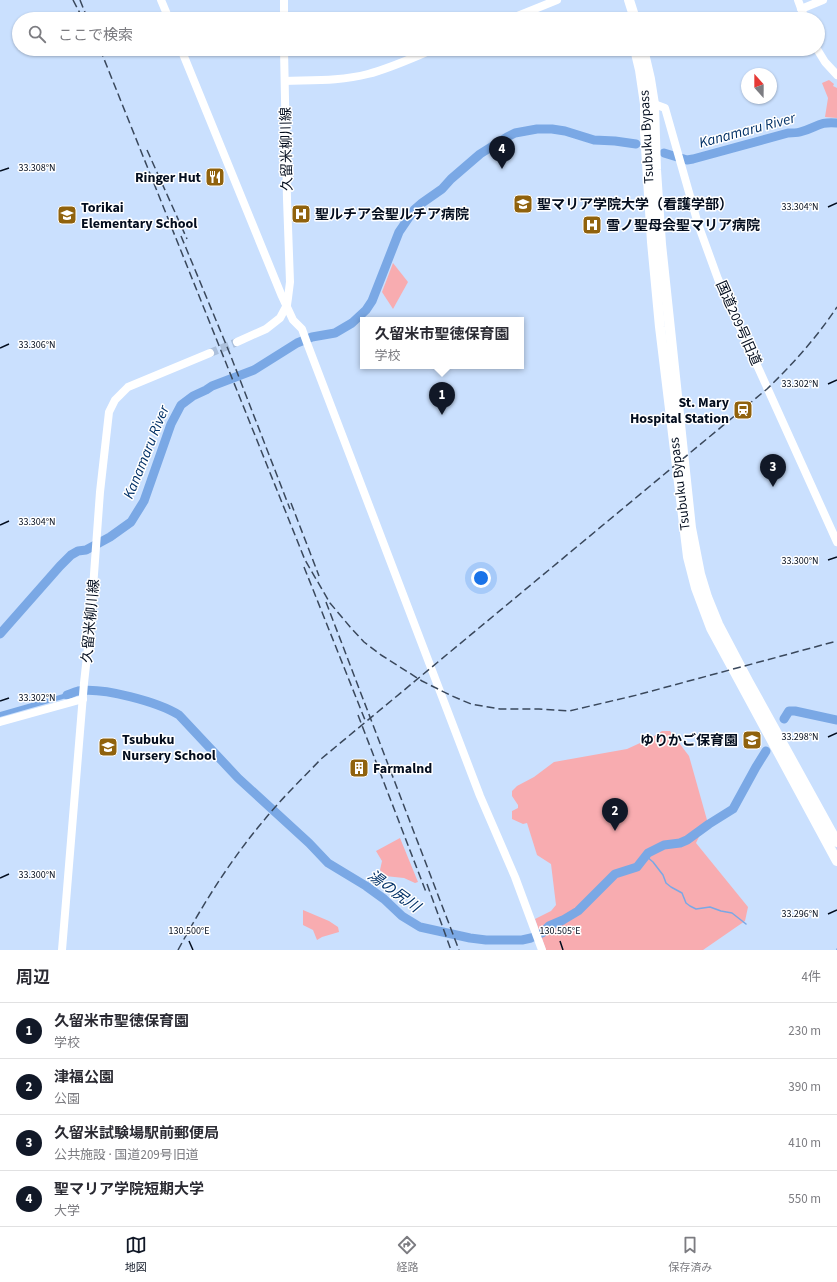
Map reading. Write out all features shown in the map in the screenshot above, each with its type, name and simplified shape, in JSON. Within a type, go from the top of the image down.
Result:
[{"type":"highway","points":[[623,0],[626,12]]},
{"type":"highway","points":[[629,0],[632,12]]},
{"type":"highway","name":"Tsubuku Bypass","points":[[637,56],[646,104],[645,139],[652,242],[660,327],[688,557],[704,598],[748,681],[837,861]]},
{"type":"highway","name":"Tsubuku Bypass","points":[[645,56],[654,104],[656,170],[661,244],[691,528],[704,598]]},
{"type":"highway","name":"Tsubuku Bypass","points":[[778,743],[837,842]]},
{"type":"street","points":[[161,0],[166,12]]},
{"type":"street","points":[[284,0],[284,12]]},
{"type":"street","points":[[527,12],[557,0]]},
{"type":"street","points":[[798,0],[802,12]]},
{"type":"street","points":[[801,9],[823,0]]},
{"type":"street","points":[[184,56],[277,284],[293,320],[302,329],[480,796],[515,878],[542,950]]},
{"type":"street","name":"久留米柳川線","points":[[237,342],[266,329],[280,318],[287,305],[290,282],[284,56]]},
{"type":"street","points":[[285,81],[340,79],[368,74],[394,66],[418,56]]},
{"type":"street","points":[[821,56],[837,75]]},
{"type":"street","name":"国道209号旧道","points":[[654,104],[665,108],[698,224],[718,279],[837,542]]},
{"type":"street","points":[[277,284],[290,282]]},
{"type":"street","name":"久留米柳川線","points":[[62,950],[90,629],[99,504],[109,412],[115,400],[128,387],[210,353]]},
{"type":"street","points":[[0,722],[83,696]]},
{"type":"shaded area","points":[[829,80],[834,84],[833,86],[837,88],[837,118],[825,117],[828,98],[822,83]]},
{"type":"shaded area","points":[[393,263],[408,282],[393,309],[382,292]]},
{"type":"shaded area","points":[[662,731],[670,731],[689,756],[707,820],[696,843],[748,907],[745,921],[703,950],[546,950],[535,919],[551,911],[556,905],[551,864],[537,855],[527,823],[523,824],[512,819],[512,811],[518,808],[518,805],[512,796],[512,791],[517,786],[534,777],[554,762],[627,749]]},
{"type":"shaded area","points":[[400,838],[418,882],[415,883],[404,878],[385,876],[380,870],[382,861],[376,851]]},
{"type":"shaded area","points":[[303,910],[329,921],[338,927],[339,932],[317,940],[313,930],[303,925]]},
{"type":"water","points":[[77,690],[77,695],[0,717],[0,712]]},
{"type":"waterway","name":"Kanamaru River","points":[[664,153],[687,160],[693,159],[788,133],[800,132],[822,124],[837,123]]},
{"type":"waterway","name":"Kanamaru River","points":[[0,634],[71,555],[78,551],[86,550],[110,537],[131,522],[144,501],[171,424],[181,405],[193,396],[212,386],[254,370],[297,343],[312,337],[335,333],[352,323],[366,310],[372,301],[399,232],[414,210],[442,189],[451,179],[480,154],[515,133],[537,129],[565,131],[594,140],[636,144]]},
{"type":"waterway","name":"湯の尻川","points":[[67,695],[78,691],[89,690],[115,693],[158,705],[179,715],[238,778],[309,843],[328,863],[366,886],[384,899],[402,916],[420,927],[486,940],[522,940],[542,933],[549,926],[578,911],[615,874],[637,867],[648,853],[664,845],[680,843],[687,840],[733,809],[766,751]]},
{"type":"waterway","name":"湯の尻川","points":[[784,719],[789,711],[795,711],[837,720]]},
{"type":"waterway","points":[[646,856],[653,862],[663,875],[666,883],[682,893],[686,903],[690,906],[696,909],[710,907],[732,913],[746,924]]},
{"type":"tunnel","points":[[210,353],[237,342]]},
{"type":"railway","points":[[73,0],[79,12]]},
{"type":"railway","points":[[80,0],[85,12]]},
{"type":"railway","points":[[103,56],[305,560],[330,603],[364,642],[381,655],[422,681],[471,704],[500,709],[569,711],[637,695],[837,641]]},
{"type":"railway","points":[[147,150],[187,239]]},
{"type":"railway","points":[[181,236],[230,354],[290,509]]},
{"type":"railway","points":[[178,950],[197,916],[229,866],[278,804],[321,759],[767,389],[804,350],[837,307]]},
{"type":"railway","points":[[291,503],[319,576]]},
{"type":"railway","points":[[304,567],[365,720]]},
{"type":"railway","points":[[326,602],[459,950]]},
{"type":"railway","points":[[358,715],[426,892]]},
{"type":"railway","points":[[427,884],[451,950]]},
{"type":"place","name":"聖マリア学院短期大学","points":[[502,169]]},
{"type":"place","name":"Ringer Hut","points":[[215,177]]},
{"type":"place","name":"聖マリア学院大学（看護学部）","points":[[523,204]]},
{"type":"place","name":"聖ルチア会聖ルチア病院","points":[[301,214]]},
{"type":"place","name":"Torikai Elementary School","points":[[67,215]]},
{"type":"place","name":"雪ノ聖母会聖マリア病院","points":[[592,225]]},
{"type":"place","name":"St. Mary Hospital Station","points":[[743,410]]},
{"type":"place","name":"久留米市聖徳保育園","points":[[442,415]]},
{"type":"place","name":"久留米試験場駅前郵便局","points":[[773,487]]},
{"type":"place","name":"ゆりかご保育園","points":[[752,740]]},
{"type":"place","name":"Tsubuku Nursery School","points":[[108,747]]},
{"type":"place","name":"Farmalnd","points":[[359,768]]},
{"type":"place","name":"津福公園","points":[[615,831]]}]
